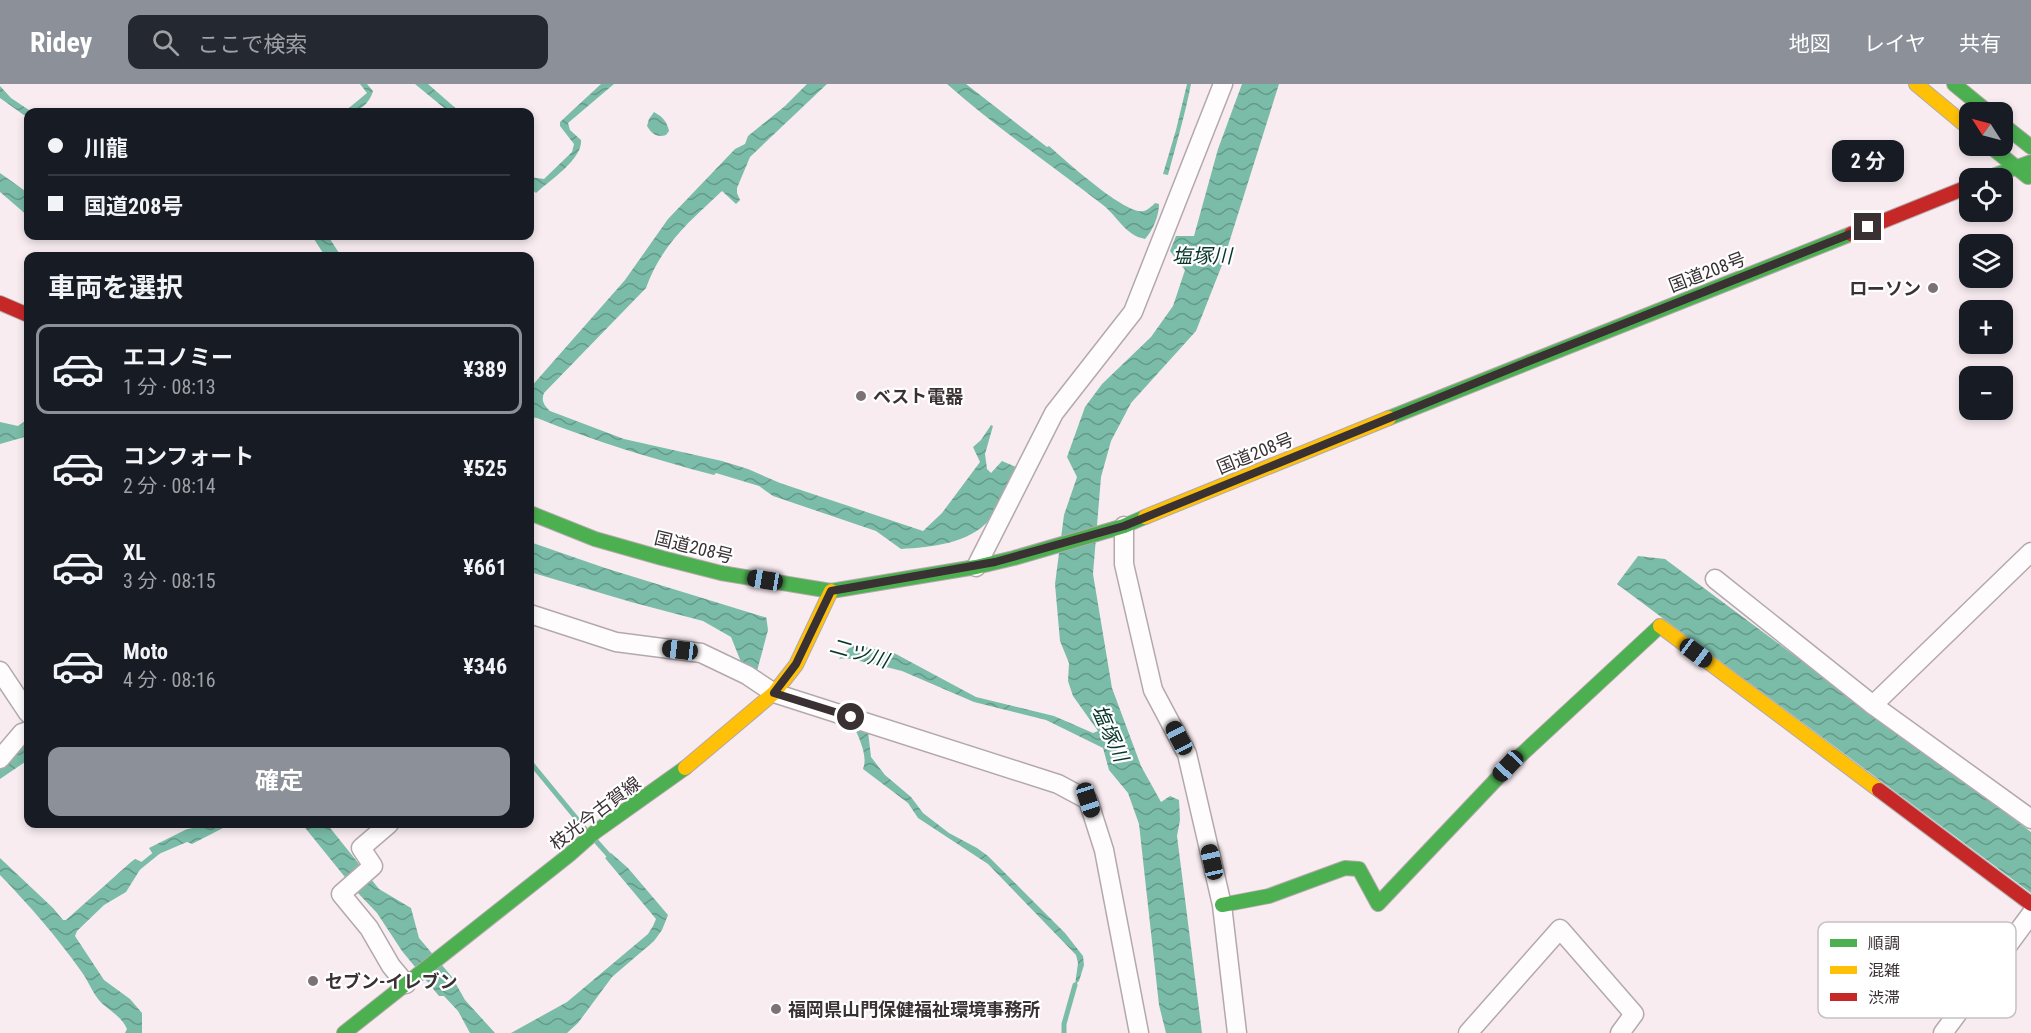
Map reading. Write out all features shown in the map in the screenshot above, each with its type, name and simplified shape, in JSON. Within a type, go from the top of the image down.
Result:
[{"type":"main road","points":[[1916,84],[1959,120]]},
{"type":"main road","points":[[1954,84],[1976,102]]},
{"type":"main road","points":[[2013,133],[2031,147]]},
{"type":"main road","points":[[2002,156],[2031,179]]},
{"type":"main road","points":[[2013,168],[2031,162]]},
{"type":"main road","name":"国道208号","points":[[534,515],[595,539],[681,563],[721,573],[831,591],[976,567],[1124,526],[1527,362],[1959,190]]},
{"type":"main road","points":[[0,303],[24,313]]},
{"type":"main road","name":"枝光今古賀線","points":[[344,1033],[569,855],[582,842],[686,768],[780,686],[796,664],[831,591]]},
{"type":"main road","points":[[1222,905],[1269,896],[1346,868],[1359,869],[1378,904],[1508,766],[1659,626],[2031,904]]},
{"type":"street","points":[[976,567],[1054,413],[1133,312],[1223,84]]},
{"type":"street","points":[[1124,526],[1124,564],[1153,690],[1187,754],[1222,905],[1237,1033]]},
{"type":"street","points":[[1873,705],[2031,552]]},
{"type":"street","points":[[1715,579],[1873,705],[2031,819]]},
{"type":"street","points":[[534,615],[616,642],[701,653],[747,675],[1058,784],[1088,800],[1104,850],[1139,1033]]},
{"type":"street","points":[[0,671],[24,707]]},
{"type":"street","points":[[0,759],[24,733]]},
{"type":"street","points":[[384,828],[361,848],[373,866],[341,894],[369,928],[391,966],[412,979]]},
{"type":"street","points":[[2016,934],[2031,914]]},
{"type":"street","points":[[1468,1033],[1560,929],[1634,1014],[1620,1033]]},
{"type":"street","points":[[1943,1033],[1954,1018]]},
{"type":"water","points":[[360,84],[367,84],[373,91],[369,100],[360,108],[349,108],[367,93]]},
{"type":"water","points":[[415,84],[428,84],[455,108],[444,108]]},
{"type":"water","points":[[601,84],[614,84],[568,123],[570,130],[581,140],[577,155],[536,193],[534,178],[544,179],[572,152],[574,144],[560,126],[560,122]]},
{"type":"water","points":[[807,84],[827,84],[750,157],[737,188],[740,200],[736,204],[722,191],[688,224],[668,246],[646,288],[544,393],[544,403],[550,411],[624,439],[748,469],[780,483],[923,531],[942,513],[980,462],[973,447],[991,425],[993,426],[985,454],[987,469],[991,473],[1002,461],[1016,467],[990,519],[961,539],[925,547],[901,549],[876,531],[773,496],[759,486],[646,456],[534,418],[534,383],[625,280],[668,219],[735,149],[745,144],[748,136],[785,106]]},
{"type":"water","points":[[947,84],[966,84],[1124,205],[1144,211],[1155,203],[1159,204],[1157,218],[1145,239],[1132,234],[1103,205]]},
{"type":"water","points":[[1187,84],[1191,84],[1168,175],[1163,174],[1176,130]]},
{"type":"water","name":"塩塚川","points":[[1242,84],[1279,84],[1222,265],[1196,331],[1131,403],[1111,441],[1101,477],[1093,574],[1112,688],[1141,766],[1161,802],[1170,796],[1179,800],[1180,820],[1177,836],[1202,1033],[1166,1033],[1159,1005],[1139,824],[1128,793],[1109,770],[1103,748],[1046,720],[974,702],[902,671],[878,665],[846,658],[751,670],[741,662],[731,637],[703,621],[534,573],[534,543],[605,568],[855,645],[894,653],[976,697],[1054,716],[1093,733],[1098,731],[1073,696],[1068,681],[1069,663],[1060,641],[1055,584],[1064,515],[1077,477],[1067,457],[1085,407],[1102,384],[1151,337],[1173,306],[1185,270],[1170,251],[1176,236],[1194,236],[1218,149]]},
{"type":"water","points":[[0,86],[11,98],[26,108],[24,108],[24,115],[0,98]]},
{"type":"water","points":[[654,112],[666,122],[669,131],[666,135],[655,135],[647,126]]},
{"type":"water","points":[[0,173],[24,190],[24,213],[0,192]]},
{"type":"water","points":[[315,240],[331,240],[338,252],[322,252]]},
{"type":"water","points":[[0,422],[18,426],[24,422],[24,437],[0,444]]},
{"type":"water","points":[[1638,556],[1665,559],[2031,832],[2031,893],[1617,584]]},
{"type":"water","points":[[797,705],[868,731],[871,757],[885,775],[911,797],[923,813],[949,833],[988,856],[1065,933],[1083,956],[1084,965],[1079,981],[1075,985],[1078,963],[1076,955],[988,864],[918,818],[908,803],[863,769],[864,754],[855,729]]},
{"type":"water","points":[[24,744],[24,763],[0,779],[0,768]]},
{"type":"water","points":[[223,828],[192,844],[187,842],[154,856],[149,848],[185,830]]},
{"type":"water","points":[[305,828],[330,828],[379,889],[411,908],[419,938],[452,977],[465,1000],[495,1033],[470,1033],[458,1011],[444,996],[439,996],[402,951],[377,913]]},
{"type":"water","points":[[611,853],[628,868],[668,915],[662,930],[654,941],[612,977],[578,1023],[567,1033],[511,1033],[567,1002],[648,934],[653,926],[656,919],[605,858]]},
{"type":"water","points":[[0,858],[63,920],[66,920],[135,859],[142,862],[141,868],[126,892],[104,905],[77,931],[75,936],[104,980],[130,999],[142,1013],[142,1033],[125,1033],[127,1029],[121,1020],[98,999],[62,946],[0,875]]},
{"type":"pier","points":[[766,615],[854,643],[836,662],[764,673],[757,671],[768,630]]},
{"type":"waterway","points":[[534,767],[586,830]]},
{"type":"waterway","points":[[596,841],[612,859]]},
{"type":"waterway","points":[[138,868],[159,851]]},
{"type":"waterway","points":[[1064,1033],[1064,1024],[1075,985]]},
{"type":"traffic: fast","points":[[1954,84],[1976,102]]},
{"type":"traffic: fast","points":[[2013,133],[2031,147]]},
{"type":"traffic: fast","points":[[2002,156],[2028,177]]},
{"type":"traffic: fast","points":[[2013,169],[2031,162]]},
{"type":"traffic: fast","points":[[1389,418],[1851,234]]},
{"type":"traffic: fast","points":[[534,515],[595,539],[662,558],[721,573],[831,591],[976,567],[1124,526],[1145,517]]},
{"type":"traffic: fast","points":[[1222,905],[1269,896],[1345,868],[1359,869],[1378,904],[1508,767],[1660,626]]},
{"type":"traffic: fast","points":[[344,1033],[595,832],[685,768]]},
{"type":"traffic: slow","points":[[1916,84],[1959,120]]},
{"type":"traffic: slow","points":[[1145,517],[1389,418]]},
{"type":"traffic: slow","points":[[685,768],[774,693],[796,665],[831,591]]},
{"type":"traffic: slow","points":[[1660,626],[1879,790]]},
{"type":"traffic: jam","points":[[1851,234],[1959,190]]},
{"type":"traffic: jam","points":[[0,303],[24,313]]},
{"type":"traffic: jam","points":[[1879,790],[2031,904]]},
{"type":"place","name":"ローソン","points":[[1933,288]]},
{"type":"place","name":"ベスト電器","points":[[861,396]]},
{"type":"place","name":"セブン-イレブン","points":[[313,981]]},
{"type":"place","name":"福岡県山門保健福祉環境事務所","points":[[776,1009]]},
{"type":"route","points":[[851,717],[774,693],[796,664],[831,591],[976,567],[1124,526],[1527,362],[1868,227]]},
{"type":"water label","name":"二ツ川","points":[[859,653]]}]
